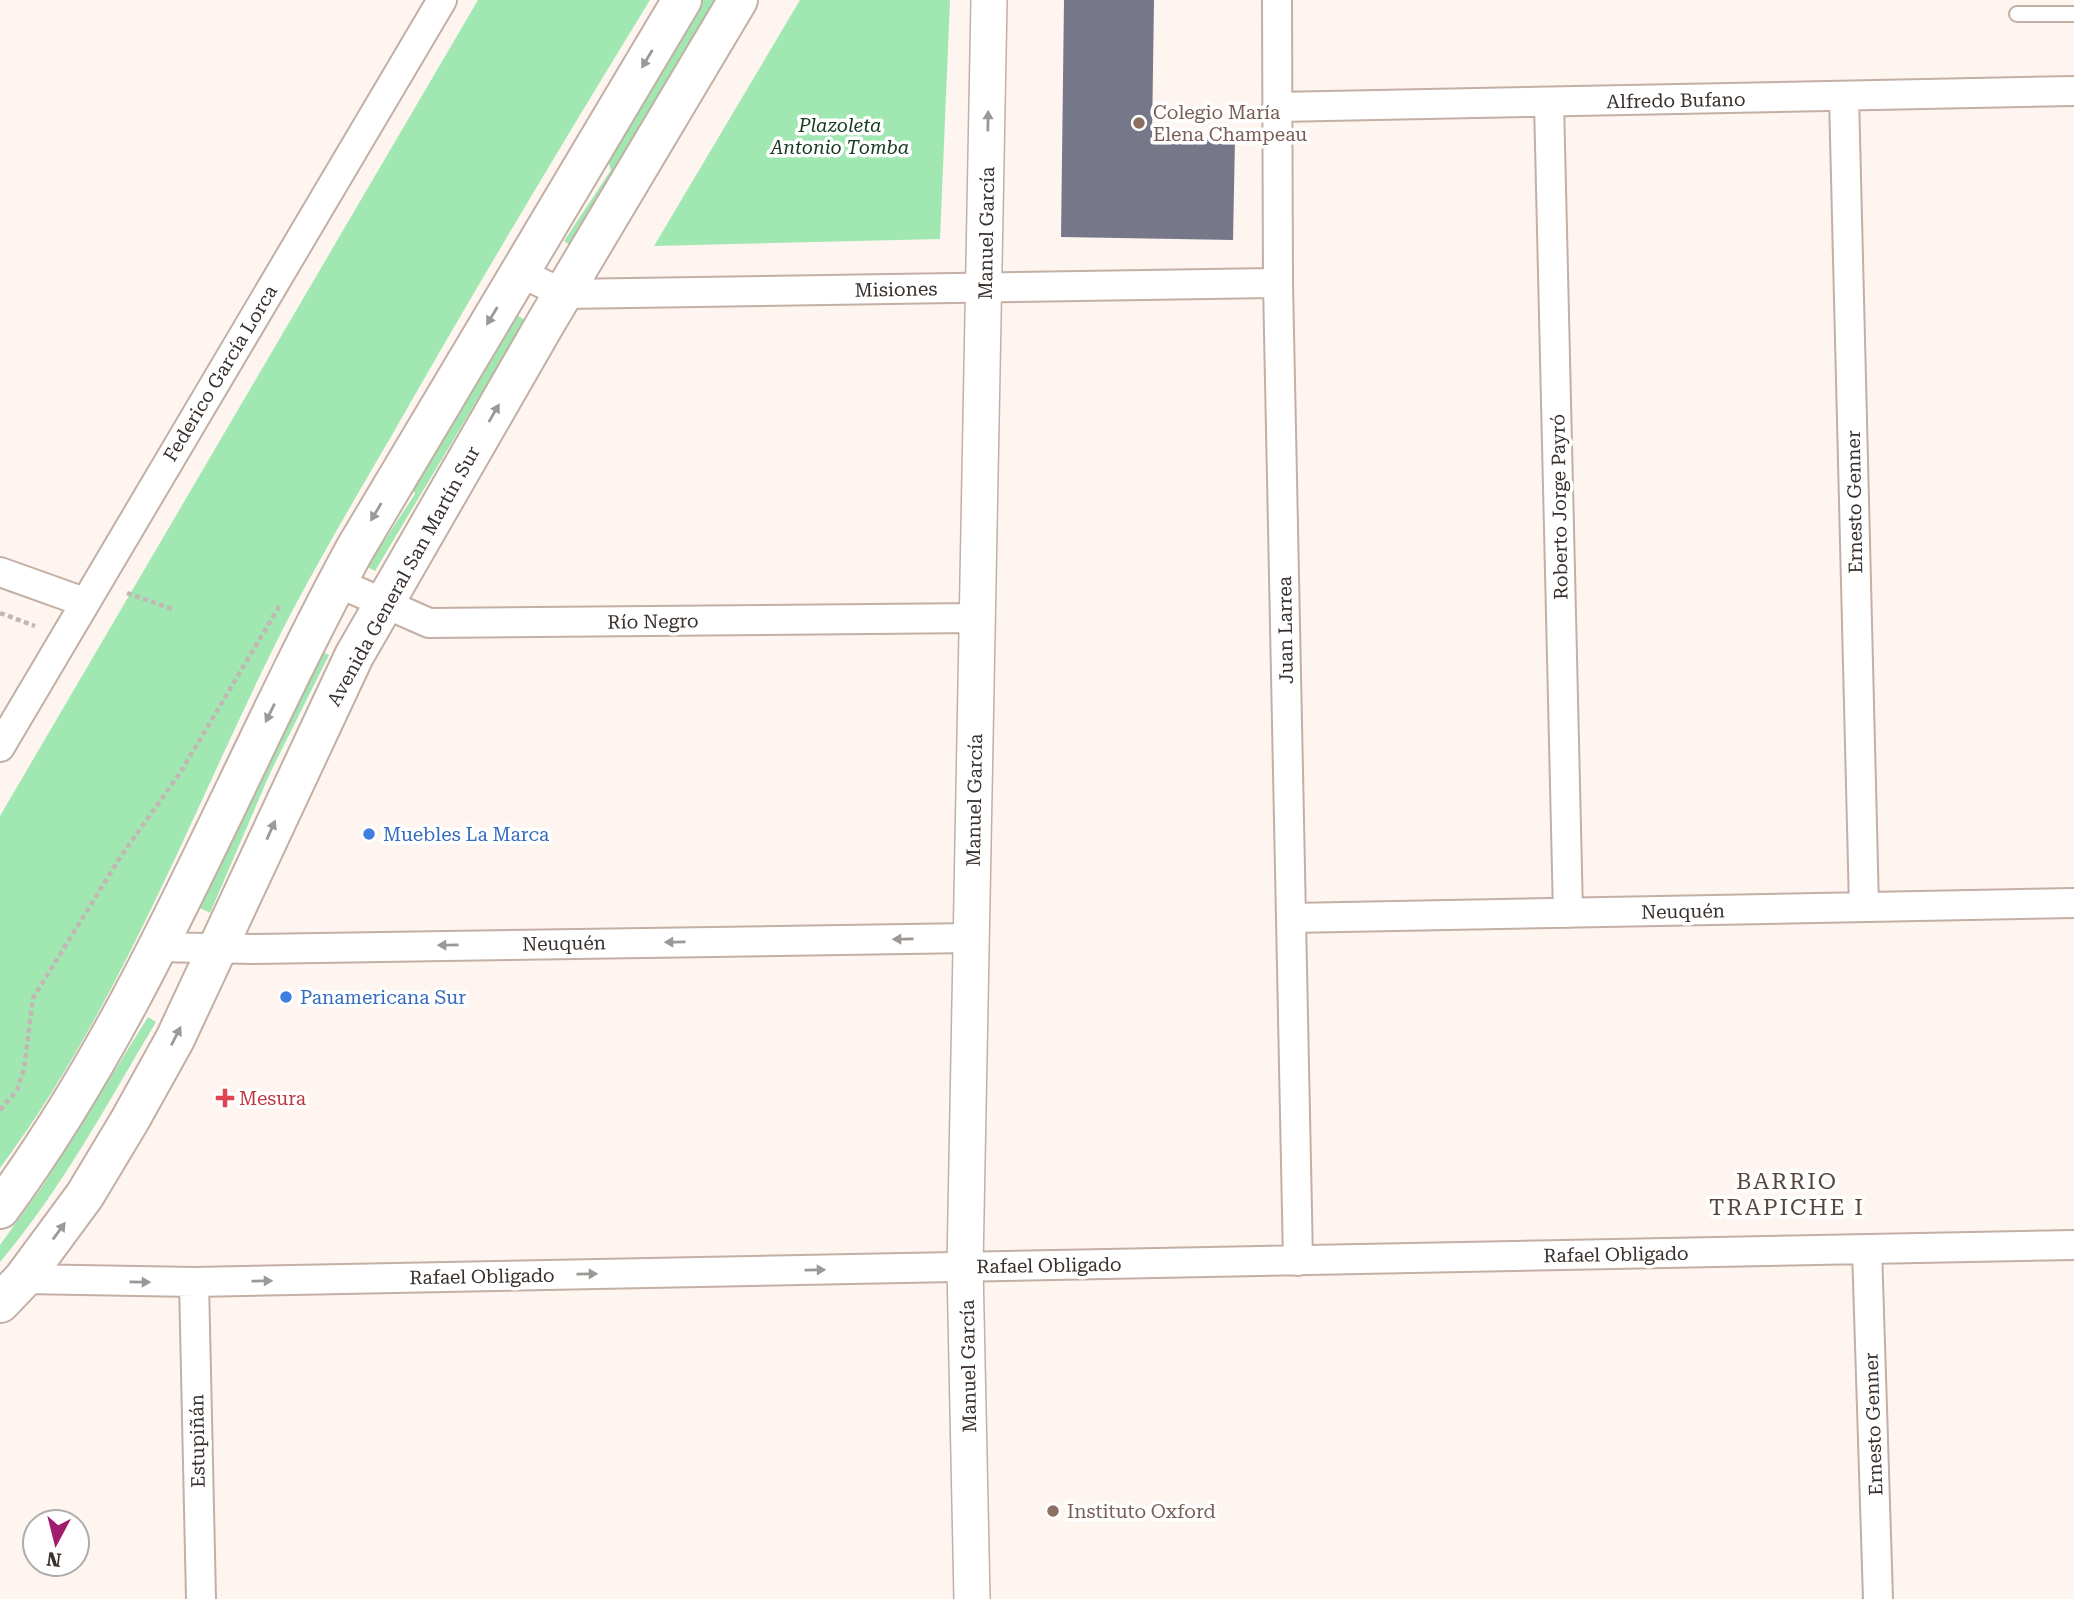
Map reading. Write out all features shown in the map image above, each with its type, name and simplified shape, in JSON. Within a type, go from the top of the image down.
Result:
[{"type":"main road","points":[[0,1209],[54,1132],[115,1028],[336,582],[682,0]]},
{"type":"main road","name":"Avenida General San Martín Sur","points":[[12,1291],[85,1195],[130,1120],[175,1039],[354,656],[738,0]]},
{"type":"street","name":"Federico García Lorca","points":[[0,747],[442,0]]},
{"type":"street","name":"Manuel García","points":[[972,1599],[965,1267],[989,0]]},
{"type":"street","name":"Juan Larrea","points":[[1276,0],[1278,283],[1298,1261]]},
{"type":"street","name":"Alfredo Bufano","points":[[1277,107],[2074,91]]},
{"type":"street","name":"Ernesto Genner","points":[[1844,96],[1864,907]]},
{"type":"street","name":"Roberto Jorge Payró","points":[[1549,102],[1568,913]]},
{"type":"street","name":"Misiones","points":[[519,272],[564,294],[1278,283]]},
{"type":"street","points":[[0,572],[84,602]]},
{"type":"street","name":"Río Negro","points":[[336,582],[429,623],[978,618]]},
{"type":"street","name":"Neuquén","points":[[1291,918],[2074,903]]},
{"type":"street","name":"Neuquén","points":[[156,947],[971,938]]},
{"type":"street","name":"Rafael Obligado","points":[[12,1291],[194,1282],[2074,1245]]},
{"type":"street","name":"Ernesto Genner","points":[[1867,1249],[1878,1599]]},
{"type":"street","name":"Estupiñán","points":[[194,1282],[201,1599]]},
{"type":"lane","points":[[2017,14],[2074,14]]},
{"type":"path","points":[[117,603],[127,593],[172,610]]},
{"type":"green space","points":[[478,0],[650,0],[489,267],[314,570],[269,657],[114,984],[79,1047],[0,1168],[0,816]]},
{"type":"green space","points":[[703,0],[718,0],[571,246],[564,241],[611,170],[608,160]]},
{"type":"green space","name":"Plazoleta Antonio Tomba","points":[[800,0],[950,0],[940,239],[654,246]]},
{"type":"green space","points":[[513,313],[525,320],[375,571],[367,567],[415,494],[411,484]]},
{"type":"green space","points":[[320,650],[329,655],[271,771],[210,913],[198,907]]},
{"type":"green space","points":[[148,1017],[156,1022],[101,1115],[64,1176],[0,1262],[0,1245],[44,1184]]},
{"type":"building","points":[[1064,0],[1154,0],[1152,137],[1235,138],[1233,240],[1061,237]]},
{"type":"place","name":"Colegio María Elena Champeau","points":[[1139,123]]},
{"type":"place","name":"Muebles La Marca","points":[[369,834]]},
{"type":"place","name":"Panamericana Sur","points":[[286,997]]},
{"type":"place","name":"Mesura","points":[[225,1098]]},
{"type":"place","name":"Instituto Oxford","points":[[1053,1511]]},
{"type":"district","name":"BARRIO TRAPICHE I","points":[[1787,1194]]}]
